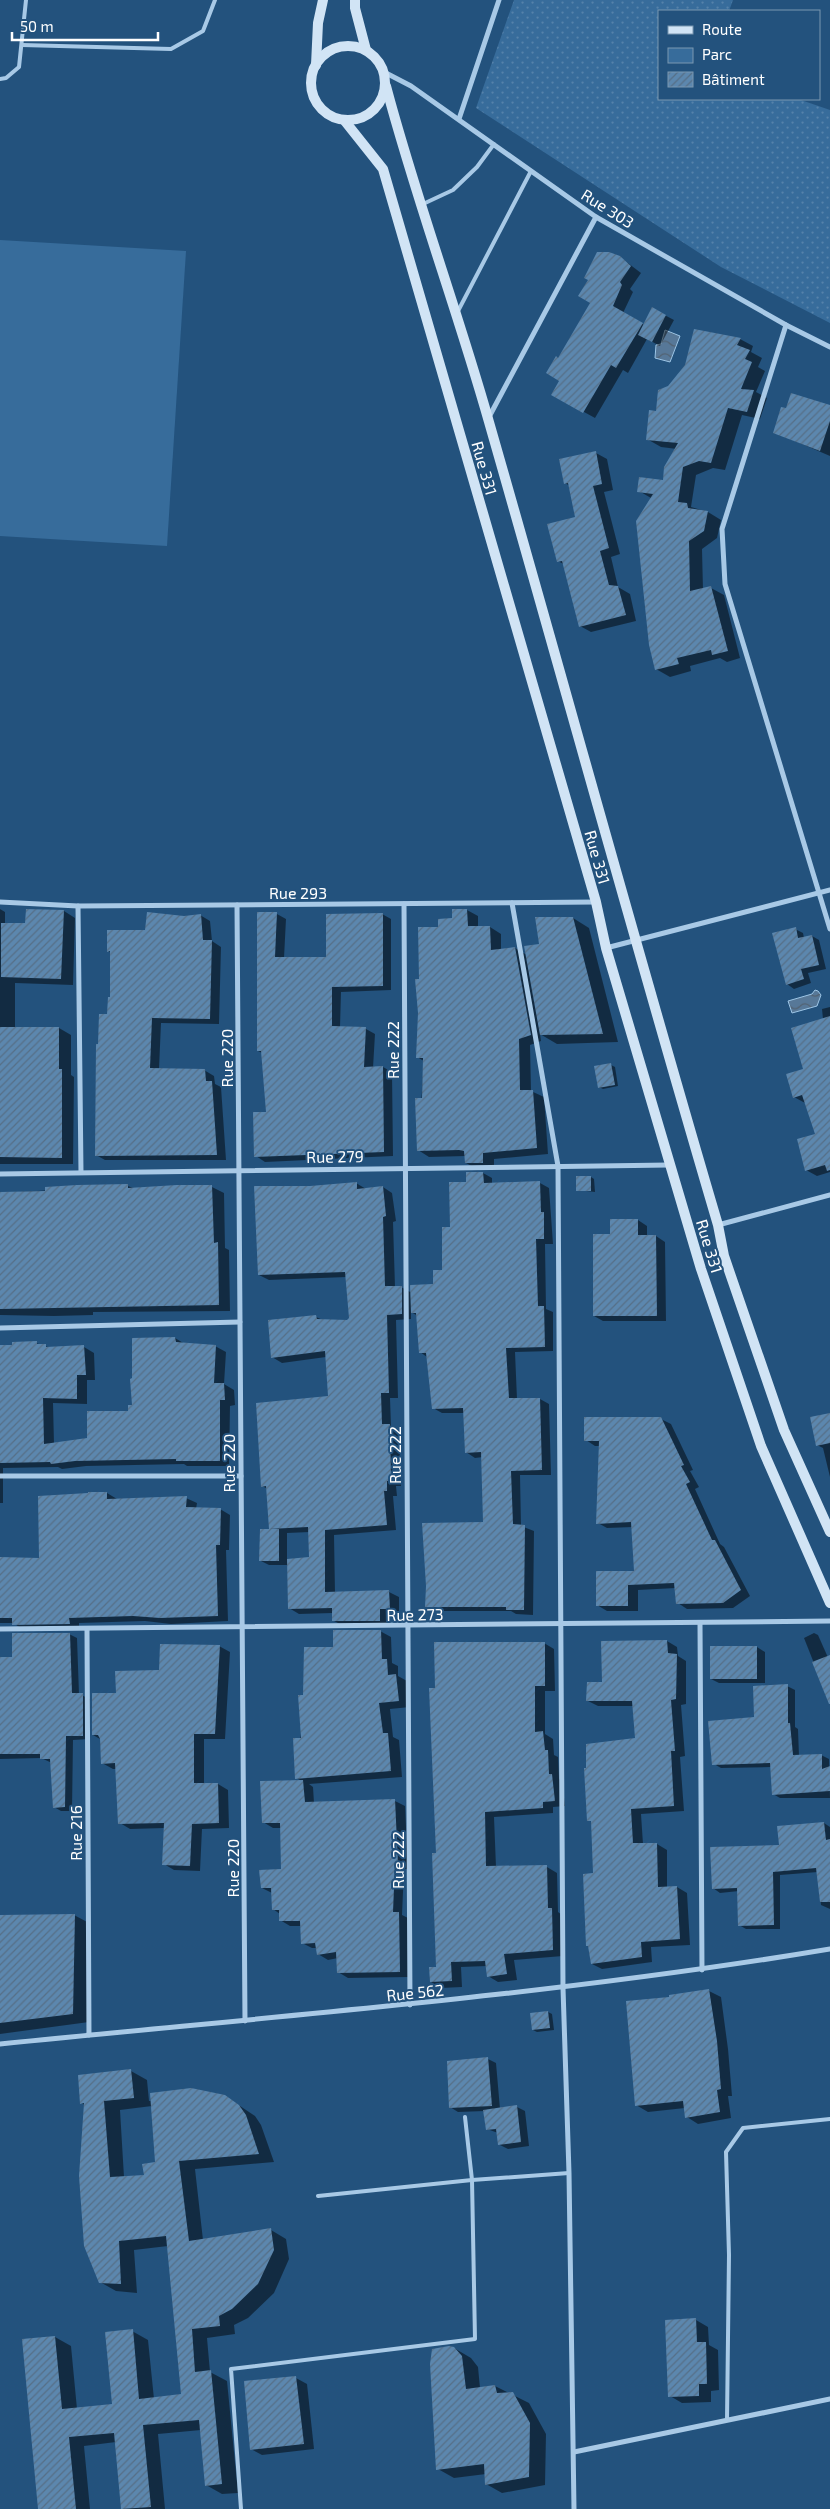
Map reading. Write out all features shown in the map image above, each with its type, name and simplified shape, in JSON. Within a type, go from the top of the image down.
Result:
[{"type":"street","points":[[316,65],[325,54],[338,47],[353,46],[366,50],[377,59],[384,72],[386,86],[381,101],[372,112],[359,118],[344,120],[319,106],[313,93],[311,79],[316,65],[318,22],[323,0]]},
{"type":"street","points":[[355,0],[355,8],[366,50]]},
{"type":"street","points":[[459,119],[499,0]]},
{"type":"street","name":"Rue 303","points":[[384,72],[412,86],[596,217],[786,325],[830,347]]},
{"type":"street","name":"Rue 331","points":[[386,86],[421,206],[488,418],[634,942],[718,1225],[724,1256],[784,1430],[830,1532]]},
{"type":"street","name":"Rue 331","points":[[344,120],[383,169],[596,902],[606,948],[701,1269],[761,1446],[830,1603]]},
{"type":"street","points":[[488,418],[596,217]]},
{"type":"street","points":[[786,325],[722,529],[725,584],[830,930]]},
{"type":"street","points":[[606,948],[830,890]]},
{"type":"street","name":"Rue 293","points":[[0,902],[78,906],[596,902]]},
{"type":"street","points":[[512,902],[558,1166],[563,1988],[569,2173],[574,2509]]},
{"type":"street","name":"Rue 222","points":[[404,904],[410,2005]]},
{"type":"street","name":"Rue 220","points":[[237,905],[245,2021]]},
{"type":"street","points":[[78,906],[81,1172]]},
{"type":"street","name":"Rue 279","points":[[0,1174],[670,1164]]},
{"type":"street","points":[[718,1225],[830,1195]]},
{"type":"street","points":[[0,1328],[240,1322]]},
{"type":"street","points":[[0,1476],[241,1476]]},
{"type":"street","name":"Rue 273","points":[[0,1630],[830,1621]]},
{"type":"street","points":[[700,1623],[702,1970]]},
{"type":"street","name":"Rue 216","points":[[87,1630],[89,2035]]},
{"type":"street","name":"Rue 562","points":[[0,2044],[410,2005],[563,1988],[702,1970],[830,1949]]},
{"type":"street","points":[[574,2452],[830,2399]]},
{"type":"lane","points":[[0,79],[6,78],[19,68],[26,0]]},
{"type":"lane","points":[[22,45],[171,48],[203,31],[215,0]]},
{"type":"lane","points":[[421,206],[453,190],[477,167],[494,144]]},
{"type":"lane","points":[[456,316],[532,171]]},
{"type":"lane","points":[[241,2509],[231,2369],[475,2339],[472,2180],[465,2117]]},
{"type":"lane","points":[[727,2420],[729,2255],[726,2152],[744,2128],[830,2119]]},
{"type":"lane","points":[[318,2196],[472,2180],[569,2173]]},
{"type":"green space","points":[[514,0],[733,0],[729,10],[658,10],[658,100],[801,100],[830,110],[830,323],[721,267],[476,108]]},
{"type":"green space","points":[[0,240],[186,251],[167,546],[0,536]]},
{"type":"water","points":[[665,330],[680,336],[670,362],[655,358],[656,345],[661,344]]},
{"type":"water","points":[[815,990],[821,995],[817,1006],[792,1013],[788,1001],[812,994]]},
{"type":"building","points":[[597,252],[609,252],[620,256],[631,266],[620,282],[622,285],[613,306],[643,323],[616,368],[611,365],[583,413],[551,395],[559,381],[546,373],[556,356],[558,358],[590,303],[578,296],[588,280],[584,278]]},
{"type":"building","points":[[652,307],[666,315],[652,342],[638,335]]},
{"type":"building","points":[[694,329],[741,338],[737,345],[750,350],[745,359],[752,362],[741,389],[754,390],[747,412],[728,408],[711,463],[699,461],[683,467],[678,502],[687,503],[688,508],[708,511],[704,531],[689,541],[690,591],[711,586],[728,651],[712,655],[711,650],[677,658],[679,664],[655,670],[649,645],[636,521],[653,494],[637,492],[639,477],[663,480],[664,467],[678,443],[646,440],[649,410],[656,411],[658,390],[668,386],[685,365]]},
{"type":"building","points":[[791,393],[830,405],[830,421],[820,451],[773,433],[781,407],[786,408]]},
{"type":"building","points":[[596,451],[602,484],[593,486],[609,548],[600,551],[609,585],[618,586],[626,615],[579,627],[562,561],[557,562],[547,524],[575,517],[568,483],[564,484],[559,459]]},
{"type":"building","points":[[26,909],[64,910],[61,979],[1,977],[1,923],[25,923]]},
{"type":"building","points":[[452,909],[467,909],[468,926],[490,926],[491,950],[515,947],[531,1035],[519,1039],[520,1090],[533,1090],[537,1148],[483,1153],[483,1163],[465,1163],[464,1151],[459,1150],[417,1151],[415,1098],[422,1098],[423,1058],[416,1058],[418,1013],[415,979],[419,979],[418,927],[438,927],[438,919],[452,918]]},
{"type":"building","points":[[147,912],[184,916],[201,914],[203,940],[212,940],[210,1019],[152,1018],[150,1068],[205,1069],[206,1081],[212,1081],[217,1155],[95,1156],[96,1044],[98,1044],[99,1014],[107,1014],[108,997],[110,997],[110,951],[107,952],[107,930],[145,930]]},
{"type":"building","points":[[257,912],[277,912],[275,957],[326,957],[326,914],[383,913],[383,986],[332,987],[332,1026],[366,1027],[364,1067],[383,1066],[384,1152],[254,1157],[253,1112],[266,1112],[261,1051],[257,1051]]},
{"type":"building","points":[[535,917],[573,917],[603,1034],[540,1035],[524,946],[539,944]]},
{"type":"building","points":[[796,927],[798,938],[812,935],[819,965],[801,969],[804,979],[786,985],[772,933]]},
{"type":"building","points":[[830,1016],[830,1170],[827,1171],[825,1165],[805,1171],[797,1139],[815,1134],[802,1095],[793,1098],[786,1074],[803,1069],[791,1028]]},
{"type":"building","points":[[0,1027],[59,1027],[59,1069],[62,1069],[62,1158],[0,1157]]},
{"type":"building","points":[[611,1063],[615,1085],[598,1088],[594,1066]]},
{"type":"building","points":[[466,1172],[483,1172],[484,1183],[540,1181],[541,1212],[544,1212],[544,1239],[536,1239],[538,1306],[544,1306],[545,1347],[506,1348],[509,1398],[540,1398],[542,1470],[511,1471],[513,1524],[525,1525],[524,1610],[506,1610],[506,1607],[425,1607],[426,1586],[422,1523],[483,1522],[481,1452],[465,1453],[463,1408],[432,1409],[426,1353],[419,1353],[416,1313],[411,1313],[410,1285],[433,1284],[433,1270],[442,1270],[442,1227],[450,1227],[449,1182],[466,1182]]},
{"type":"building","points":[[576,1176],[591,1176],[591,1191],[576,1191]]},
{"type":"building","points":[[357,1182],[357,1189],[383,1186],[386,1216],[383,1217],[385,1286],[402,1286],[402,1314],[387,1315],[389,1393],[381,1393],[382,1424],[390,1424],[391,1481],[387,1481],[387,1491],[384,1491],[387,1525],[325,1530],[325,1592],[389,1590],[390,1609],[380,1609],[380,1621],[332,1621],[332,1608],[288,1609],[287,1559],[309,1557],[308,1527],[269,1529],[266,1486],[261,1487],[256,1403],[328,1396],[325,1351],[271,1358],[268,1320],[316,1315],[317,1319],[347,1320],[349,1318],[345,1272],[258,1275],[254,1186],[310,1186]]},
{"type":"building","points":[[128,1184],[128,1188],[212,1185],[214,1243],[218,1242],[219,1305],[0,1309],[0,1192],[45,1191],[45,1187],[77,1185]]},
{"type":"building","points":[[610,1219],[638,1219],[638,1235],[656,1235],[657,1316],[593,1316],[593,1234],[610,1234]]},
{"type":"building","points":[[175,1337],[176,1342],[216,1345],[214,1383],[224,1383],[225,1400],[220,1400],[220,1461],[176,1461],[176,1459],[75,1461],[51,1464],[50,1462],[0,1463],[0,1345],[12,1345],[12,1342],[37,1341],[37,1344],[46,1344],[46,1347],[84,1345],[86,1375],[77,1375],[77,1399],[43,1398],[44,1444],[87,1438],[87,1411],[128,1411],[128,1405],[132,1405],[130,1379],[132,1378],[132,1338]]},
{"type":"building","points":[[830,1413],[830,1443],[816,1446],[810,1417]]},
{"type":"building","points":[[584,1417],[661,1417],[684,1465],[681,1466],[690,1482],[686,1484],[712,1540],[715,1540],[741,1590],[723,1603],[676,1604],[674,1583],[628,1585],[628,1606],[596,1606],[596,1571],[634,1571],[631,1522],[596,1524],[599,1441],[584,1441]]},
{"type":"building","points":[[107,1492],[107,1499],[187,1496],[186,1507],[221,1508],[220,1545],[216,1545],[218,1616],[69,1618],[70,1624],[12,1625],[12,1618],[0,1618],[0,1557],[39,1558],[38,1496]]},
{"type":"building","points":[[260,1529],[279,1529],[279,1561],[259,1561]]},
{"type":"building","points":[[333,1630],[381,1630],[382,1659],[387,1659],[388,1675],[396,1674],[399,1701],[379,1703],[383,1733],[388,1733],[391,1771],[295,1779],[293,1738],[301,1738],[298,1695],[303,1695],[304,1647],[333,1647]]},
{"type":"building","points":[[12,1633],[70,1633],[72,1693],[83,1693],[83,1736],[66,1736],[65,1807],[53,1808],[50,1759],[40,1759],[40,1754],[0,1754],[0,1657],[12,1657]]},
{"type":"building","points":[[667,1640],[668,1653],[677,1654],[676,1699],[671,1700],[675,1751],[671,1751],[674,1806],[631,1809],[633,1843],[657,1843],[658,1887],[677,1886],[680,1939],[641,1942],[642,1957],[591,1964],[588,1946],[586,1946],[583,1874],[593,1873],[591,1821],[587,1821],[584,1768],[586,1768],[586,1744],[635,1738],[632,1701],[586,1701],[587,1682],[602,1682],[601,1641]]},
{"type":"building","points":[[434,1642],[545,1642],[545,1686],[535,1686],[535,1732],[543,1731],[545,1750],[548,1750],[549,1774],[552,1774],[555,1801],[543,1802],[543,1808],[485,1812],[486,1866],[547,1865],[548,1908],[552,1908],[553,1950],[504,1954],[507,1974],[487,1977],[485,1961],[451,1962],[452,1981],[430,1982],[429,1967],[436,1967],[432,1853],[436,1853],[429,1688],[435,1688]]},
{"type":"building","points":[[160,1644],[220,1645],[215,1734],[194,1734],[194,1783],[218,1783],[219,1823],[192,1824],[190,1866],[162,1865],[164,1823],[118,1824],[115,1763],[101,1764],[100,1739],[98,1735],[92,1735],[92,1693],[116,1693],[115,1671],[159,1670]]},
{"type":"building","points":[[710,1646],[757,1646],[757,1679],[710,1679]]},
{"type":"building","points":[[830,1655],[830,1704],[829,1704],[812,1662]]},
{"type":"building","points":[[788,1684],[788,1723],[790,1723],[793,1755],[822,1754],[822,1769],[830,1766],[830,1791],[772,1795],[770,1763],[712,1765],[708,1721],[754,1717],[753,1686]]},
{"type":"building","points":[[303,1780],[305,1802],[395,1799],[398,1864],[395,1864],[393,1912],[399,1912],[400,1972],[337,1973],[336,1952],[317,1955],[315,1943],[301,1944],[300,1921],[279,1921],[279,1910],[272,1910],[271,1888],[261,1888],[259,1870],[281,1869],[280,1823],[262,1823],[260,1781]]},
{"type":"building","points":[[824,1822],[826,1840],[830,1839],[830,1902],[820,1902],[816,1868],[773,1872],[774,1925],[738,1926],[737,1888],[712,1889],[710,1847],[779,1845],[777,1826]]},
{"type":"building","points":[[75,1914],[73,2014],[0,2023],[0,1915]]},
{"type":"building","points":[[709,1989],[717,2041],[721,2089],[717,2090],[720,2112],[685,2118],[683,2101],[635,2106],[626,2001],[669,1997],[669,1995]]},
{"type":"building","points":[[548,2011],[550,2028],[532,2030],[530,2013]]},
{"type":"building","points":[[488,2057],[492,2106],[449,2108],[447,2061]]},
{"type":"building","points":[[131,2069],[134,2098],[104,2101],[110,2177],[144,2175],[142,2164],[155,2162],[150,2093],[191,2088],[225,2095],[239,2105],[246,2115],[259,2154],[179,2161],[189,2241],[271,2228],[274,2250],[258,2284],[232,2309],[219,2316],[220,2326],[192,2329],[195,2372],[211,2370],[222,2484],[205,2486],[199,2420],[143,2425],[151,2507],[121,2509],[114,2433],[69,2437],[76,2509],[38,2509],[22,2339],[55,2336],[62,2409],[112,2404],[105,2332],[133,2329],[139,2399],[181,2394],[166,2236],[119,2241],[121,2284],[99,2283],[84,2246],[79,2176],[84,2103],[80,2104],[78,2075]]},
{"type":"building","points":[[517,2105],[521,2142],[498,2145],[496,2129],[486,2130],[483,2110]]},
{"type":"building","points":[[696,2318],[697,2342],[706,2342],[707,2384],[699,2384],[699,2396],[668,2397],[665,2320]]},
{"type":"building","points":[[454,2347],[462,2356],[466,2389],[495,2385],[497,2393],[513,2392],[530,2423],[529,2477],[485,2485],[484,2464],[436,2470],[430,2364],[432,2349]]},
{"type":"building","points":[[296,2376],[304,2444],[250,2450],[244,2381]]}]
